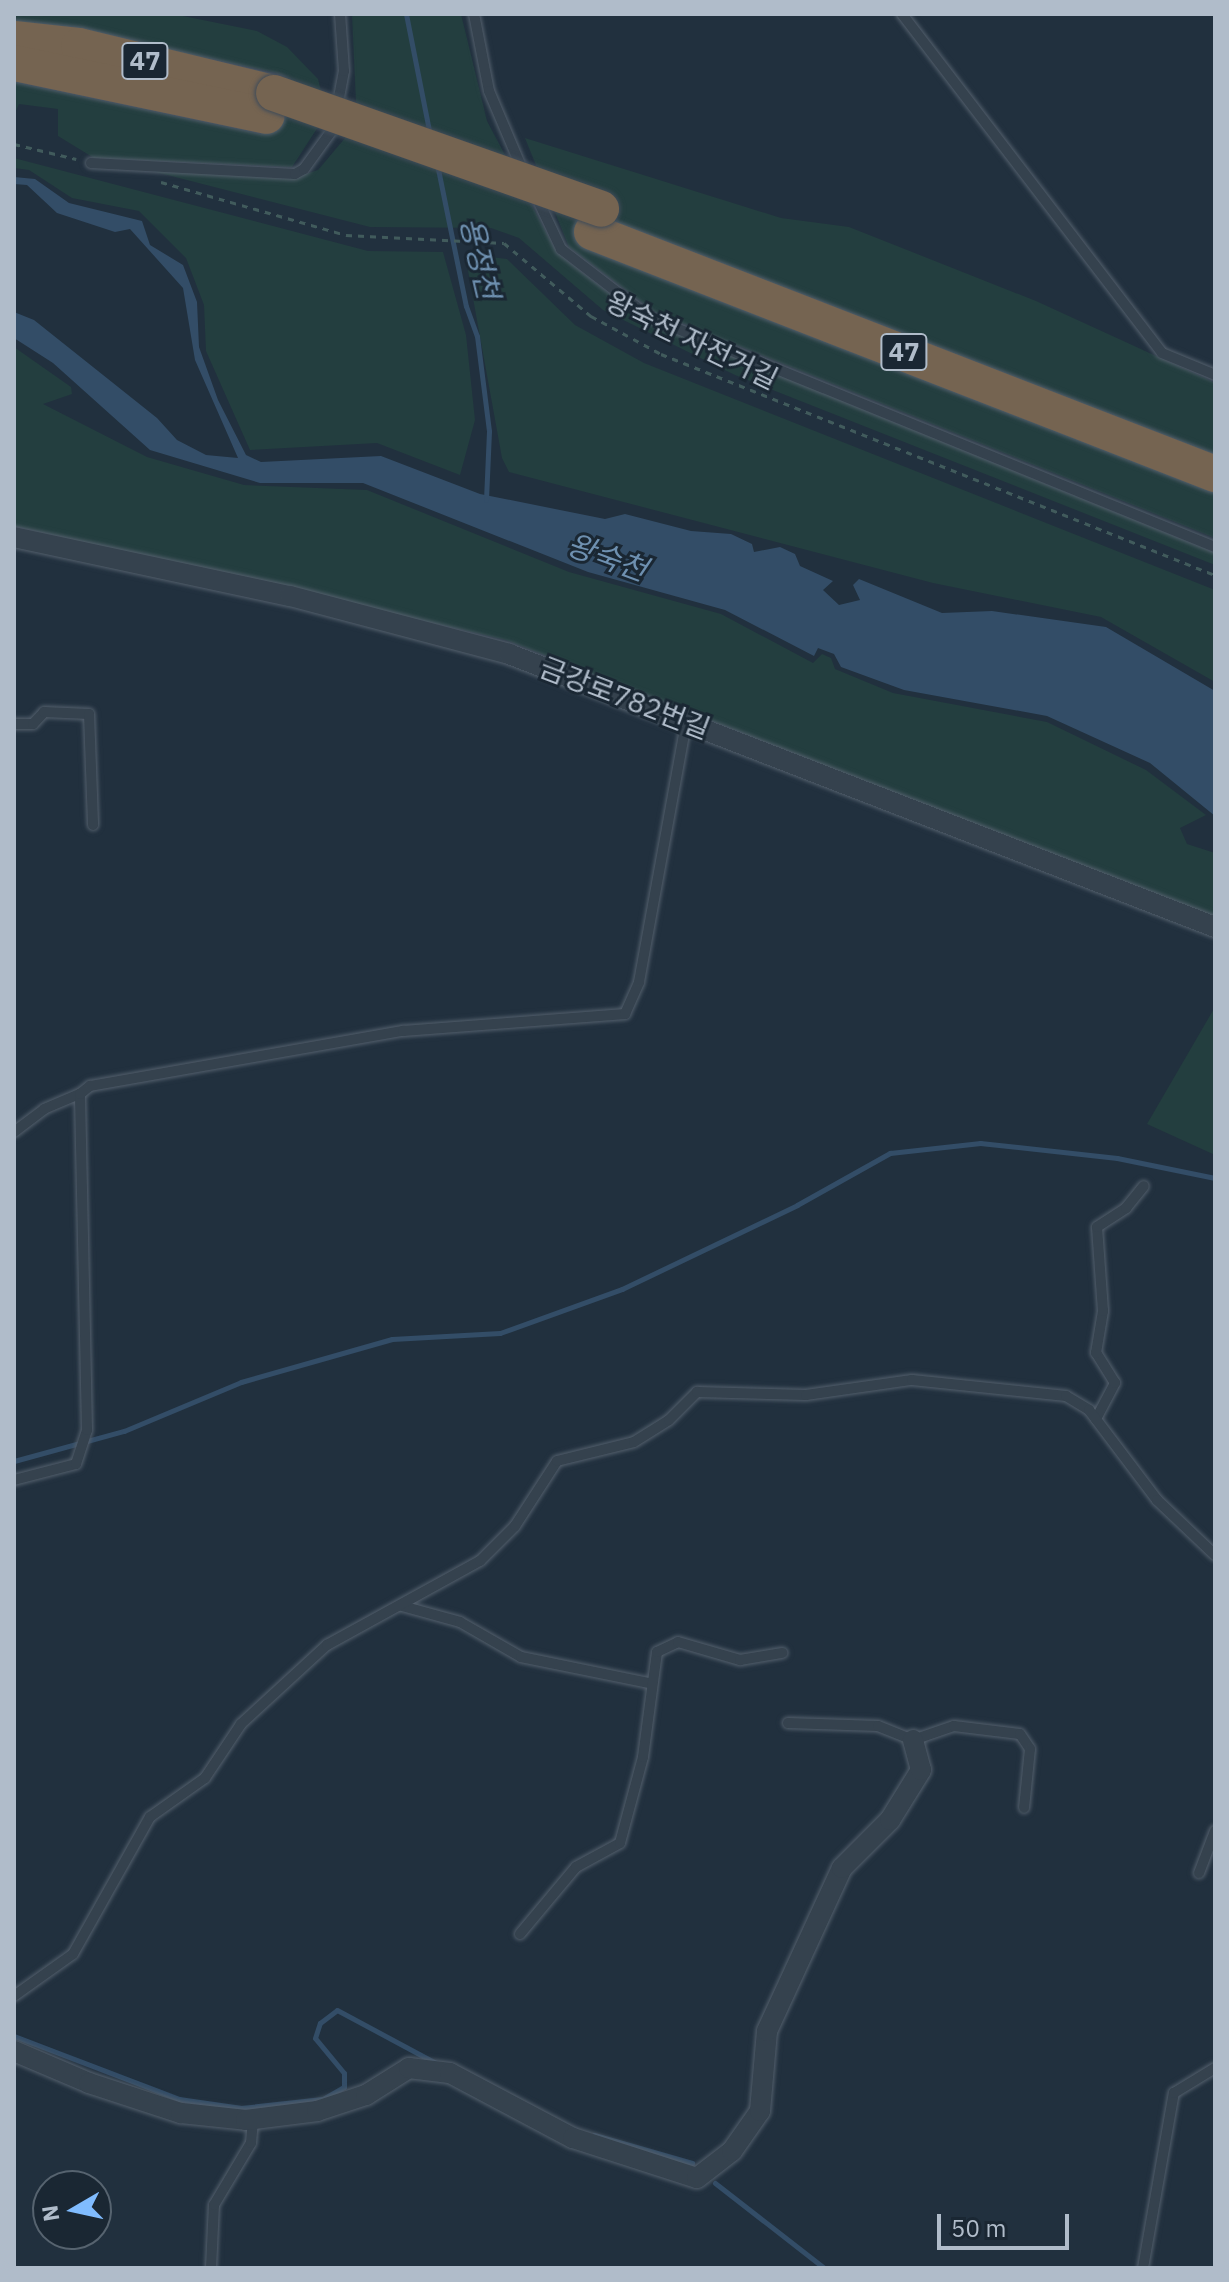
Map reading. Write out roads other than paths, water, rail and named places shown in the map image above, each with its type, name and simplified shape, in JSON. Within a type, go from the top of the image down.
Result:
[{"type":"highway","name":"47","points":[[14,39],[79,46],[270,104],[596,220],[1215,449]]},
{"type":"highway","name":"47","points":[[14,63],[270,104]]},
{"type":"highway","name":"47","points":[[596,220],[1215,474]]},
{"type":"street","name":"금강로782번길","points":[[14,537],[290,596],[495,650],[687,721],[1215,927]]},
{"type":"street","points":[[14,2051],[89,2083],[181,2113],[253,2119],[317,2111],[366,2095],[409,2068],[450,2073],[573,2138],[697,2178],[732,2151],[760,2111],[767,2031],[842,1868],[890,1820],[921,1770],[913,1740]]},
{"type":"lane","points":[[91,163],[295,174],[304,169],[327,143],[336,117],[344,71],[340,14]]},
{"type":"lane","points":[[474,14],[499,123],[561,249],[651,318],[1215,547]]},
{"type":"lane","points":[[902,14],[1162,353],[1215,375]]},
{"type":"lane","points":[[14,724],[33,724],[44,712],[89,714],[93,825]]},
{"type":"lane","points":[[14,1132],[44,1109],[80,1094],[90,1086],[403,1031],[625,1014],[639,982],[687,721]]},
{"type":"lane","points":[[14,1480],[76,1464],[87,1430],[80,1094]]},
{"type":"lane","points":[[1096,1419],[1115,1383],[1096,1353],[1103,1311],[1097,1227],[1126,1208],[1144,1186]]},
{"type":"lane","points":[[14,1996],[73,1954],[150,1817],[205,1778],[241,1724],[327,1645],[480,1561],[515,1526],[557,1461],[634,1442],[669,1420],[697,1392],[806,1395],[912,1380],[1066,1396],[1096,1419],[1157,1500],[1215,1555]]},
{"type":"lane","points":[[402,1606],[460,1622],[521,1657],[649,1683]]},
{"type":"lane","points":[[520,1934],[576,1867],[620,1843],[643,1757],[649,1683],[657,1652],[678,1642],[740,1660],[782,1653]]},
{"type":"lane","points":[[788,1723],[878,1726],[913,1740],[954,1726],[1020,1734],[1030,1749],[1024,1808]]},
{"type":"lane","points":[[1199,1873],[1215,1831]]},
{"type":"lane","points":[[1143,2268],[1174,2093],[1215,2068]]},
{"type":"lane","points":[[211,2268],[214,2205],[251,2143],[253,2119]]},
{"type":"water","name":"왕숙천","points":[[14,177],[35,179],[69,203],[142,221],[150,245],[183,265],[197,302],[199,347],[218,400],[246,455],[261,462],[381,456],[480,494],[605,519],[625,514],[691,531],[731,534],[752,544],[754,552],[780,547],[795,554],[800,566],[833,581],[823,590],[839,605],[860,600],[853,585],[859,579],[942,613],[992,611],[1106,627],[1215,691],[1215,816],[1150,763],[1047,716],[904,690],[841,667],[834,654],[818,648],[814,656],[725,610],[588,572],[363,483],[260,483],[150,450],[53,363],[14,338],[14,312],[34,320],[157,418],[177,440],[206,455],[238,458],[195,360],[183,288],[130,229],[115,232],[57,213],[27,185],[14,184]]},
{"type":"waterway","name":"용정천","points":[[406,14],[430,135]]},
{"type":"waterway","name":"용정천","points":[[437,164],[466,306],[477,336],[489,431],[486,500]]},
{"type":"waterway","points":[[14,1461],[124,1431],[241,1382],[392,1339],[500,1333],[622,1289],[797,1205],[890,1153],[980,1143],[1117,1158],[1215,1178]]},
{"type":"waterway","points":[[14,2036],[179,2099],[241,2108],[323,2099],[344,2087],[344,2073],[315,2038],[320,2023],[337,2010],[436,2063]]},
{"type":"waterway","points":[[594,2135],[692,2163]]},
{"type":"waterway","points":[[715,2183],[824,2268]]}]
